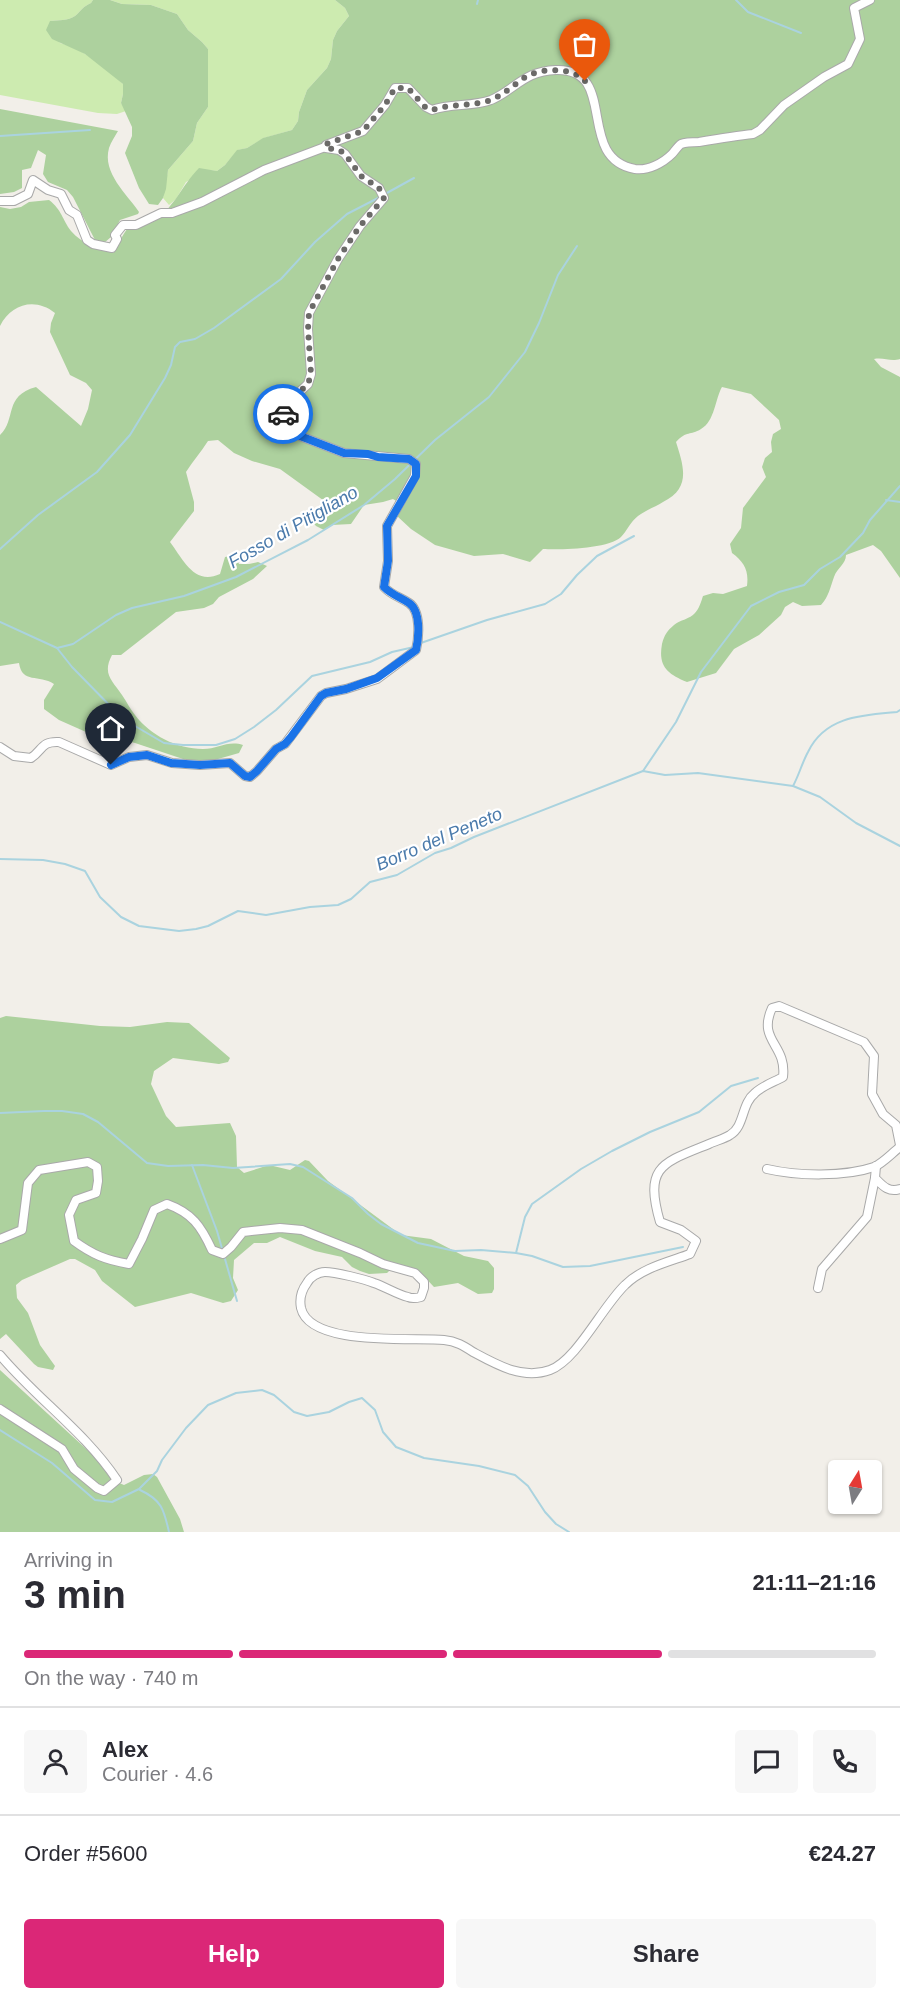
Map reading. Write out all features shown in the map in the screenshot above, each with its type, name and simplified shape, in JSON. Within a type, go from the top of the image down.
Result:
[{"type":"street","points":[[0,201],[14,201],[28,194],[33,180],[48,190],[61,194],[69,210],[77,215],[87,240],[93,244],[112,248],[117,239],[115,235],[123,225],[136,225],[161,213],[172,213],[202,202],[264,170],[363,131],[385,105],[395,88],[408,88],[426,108],[432,110],[490,100],[529,75],[558,70],[581,76],[589,84],[595,98],[600,133],[608,155],[627,166],[644,169],[663,162],[681,145],[753,134],[760,130],[784,105],[824,77],[848,64],[860,39],[854,8],[870,0]]},
{"type":"street","points":[[0,747],[14,756],[30,758],[46,743],[59,742],[111,765],[129,757],[147,755],[171,763],[200,765],[230,763],[245,776],[250,777],[276,749],[285,744],[321,696],[377,678],[416,650],[418,641],[414,608],[384,587],[388,561],[387,526],[416,476],[416,464],[409,459],[344,453],[300,436],[289,428],[283,414],[292,399],[308,384],[311,374],[309,313],[338,259],[360,226],[384,198],[379,188],[361,176],[345,154],[325,147]]},
{"type":"street","points":[[0,1239],[22,1230],[28,1183],[39,1170],[88,1162],[97,1167],[96,1193],[76,1200],[69,1215],[74,1241],[92,1254],[110,1261],[129,1264],[154,1210],[168,1204],[184,1210],[203,1230],[212,1250],[223,1254],[243,1232],[280,1228],[302,1230],[360,1252],[382,1264],[415,1273],[424,1282],[421,1297],[410,1298],[374,1283],[325,1272],[310,1277],[301,1291],[300,1304],[303,1316],[319,1329],[392,1340],[444,1340],[459,1343],[516,1373],[540,1372],[553,1369],[571,1357],[625,1284],[651,1268],[690,1254],[696,1241],[681,1230],[660,1222],[653,1195],[659,1168],[669,1160],[731,1135],[739,1127],[745,1107],[754,1093],[783,1077],[782,1057],[767,1032],[767,1018],[772,1008],[779,1006],[864,1042],[869,1047],[874,1056],[872,1094],[884,1114],[896,1125],[900,1146],[876,1166],[833,1174],[783,1173],[767,1170]]},
{"type":"street","points":[[818,1288],[822,1269],[867,1217],[876,1166]]},
{"type":"street","points":[[875,1178],[886,1189],[894,1191],[900,1189]]},
{"type":"street","points":[[0,1355],[20,1379],[90,1447],[117,1480],[104,1491],[97,1488],[74,1469],[62,1449],[0,1409]]},
{"type":"green space","points":[[0,0],[93,0],[72,18],[50,21],[60,43],[94,59],[123,84],[121,103],[126,111],[117,114],[98,113],[0,95]]},
{"type":"green space","points":[[93,0],[151,5],[177,14],[188,30],[208,49],[208,107],[197,123],[193,141],[168,170],[166,189],[158,205],[149,204],[139,188],[125,153],[132,136],[132,127],[121,103],[123,84],[85,54],[52,39],[46,30],[50,21],[72,18]]},
{"type":"green space","points":[[110,0],[335,0],[345,8],[349,16],[333,40],[331,59],[327,68],[307,90],[298,121],[292,130],[264,138],[247,148],[238,150],[217,171],[208,170],[186,182],[176,199],[169,205],[163,198],[168,170],[193,141],[197,123],[208,107],[208,49],[188,30],[177,14],[151,5],[122,4]]},
{"type":"green space","points":[[335,0],[900,0],[900,359],[874,359],[881,367],[900,377],[900,578],[881,551],[873,545],[846,555],[821,605],[802,606],[793,602],[785,607],[781,615],[759,635],[734,649],[716,673],[687,682],[669,672],[661,658],[666,633],[676,623],[695,613],[703,596],[713,593],[723,594],[747,586],[745,567],[732,553],[730,544],[741,528],[743,508],[766,477],[762,467],[765,458],[772,452],[773,434],[781,429],[779,420],[751,394],[722,387],[706,425],[676,442],[683,476],[682,483],[672,496],[638,516],[615,541],[584,548],[543,549],[530,562],[503,554],[474,556],[435,545],[411,529],[397,516],[401,504],[393,499],[364,505],[351,524],[332,525],[324,530],[310,519],[311,510],[322,511],[327,503],[280,469],[234,453],[218,440],[208,441],[186,472],[194,502],[194,511],[170,542],[190,569],[203,576],[211,577],[220,574],[225,557],[235,555],[239,564],[258,562],[267,566],[253,579],[219,597],[213,604],[204,608],[176,612],[121,655],[112,655],[108,672],[133,713],[156,735],[174,744],[193,748],[208,749],[228,744],[243,745],[239,753],[211,761],[192,762],[104,733],[95,736],[59,720],[44,709],[44,700],[54,684],[27,676],[21,670],[19,663],[0,666],[0,435],[5,429],[15,402],[26,391],[36,387],[81,426],[92,390],[86,383],[70,375],[50,332],[55,313],[40,305],[24,305],[10,312],[0,326],[0,207],[10,209],[21,207],[29,202],[49,200],[57,207],[75,236],[90,245],[113,253],[128,228],[165,214],[199,168],[217,171],[237,150],[247,148],[263,138],[292,130],[298,121],[307,90],[327,68],[331,59],[333,40],[349,16],[345,8]]},
{"type":"green space","points":[[0,109],[118,131],[109,148],[109,166],[117,183],[139,212],[138,214],[120,220],[111,237],[104,243],[95,240],[73,197],[67,190],[48,182],[43,174],[46,155],[38,150],[31,168],[22,170],[22,188],[0,194]]},
{"type":"green space","points":[[6,1016],[100,1026],[130,1027],[167,1022],[189,1023],[230,1058],[228,1062],[219,1064],[173,1058],[154,1071],[151,1084],[166,1116],[176,1127],[230,1123],[236,1136],[237,1167],[244,1173],[269,1165],[290,1170],[305,1160],[309,1161],[328,1181],[401,1235],[431,1239],[464,1256],[488,1261],[494,1268],[492,1293],[478,1294],[458,1283],[434,1287],[419,1271],[395,1265],[387,1273],[369,1274],[352,1267],[342,1257],[315,1251],[280,1237],[267,1243],[254,1243],[234,1260],[233,1278],[238,1290],[231,1301],[223,1303],[191,1293],[135,1307],[102,1281],[95,1270],[75,1259],[70,1259],[22,1280],[16,1285],[17,1298],[28,1313],[40,1345],[55,1366],[53,1370],[38,1367],[6,1334],[0,1339],[0,1018]]},
{"type":"green space","points":[[0,1370],[95,1457],[112,1480],[124,1485],[144,1475],[153,1474],[157,1477],[180,1519],[184,1532],[0,1532]]},
{"type":"waterway","points":[[477,4],[478,0]]},
{"type":"waterway","points":[[736,0],[748,12],[801,33]]},
{"type":"waterway","points":[[0,136],[90,130]]},
{"type":"waterway","points":[[385,194],[414,178]]},
{"type":"waterway","points":[[0,549],[38,515],[97,472],[130,435],[165,378],[175,347],[180,342],[195,339],[214,328],[281,279],[315,242],[347,214],[380,197]]},
{"type":"waterway","name":"Fosso di Pitigliano","points":[[57,648],[73,644],[116,615],[132,608],[184,596],[236,577],[308,540],[364,505],[435,440],[489,397],[525,352],[558,275],[577,246]]},
{"type":"waterway","points":[[643,771],[676,722],[701,672],[751,606],[779,592],[804,585],[820,569],[840,557],[863,533],[870,520],[900,486]]},
{"type":"waterway","points":[[886,500],[900,502]]},
{"type":"waterway","points":[[418,644],[487,620],[545,604],[561,594],[597,556],[634,536]]},
{"type":"waterway","points":[[0,622],[57,648],[72,667],[123,719],[164,743],[183,745],[216,745],[235,739],[276,710],[312,676],[370,662],[392,652],[414,647]]},
{"type":"waterway","points":[[793,786],[808,752],[824,731],[835,724],[858,716],[900,710]]},
{"type":"waterway","name":"Borro del Peneto","points":[[0,859],[43,860],[85,871],[100,897],[121,917],[139,926],[179,931],[196,929],[208,926],[238,911],[266,915],[310,907],[338,905],[351,899],[370,882],[397,875],[435,853],[643,771],[665,775],[698,773],[793,786],[820,797],[856,823],[900,846]]},
{"type":"waterway","points":[[516,1253],[525,1217],[532,1204],[581,1169],[612,1151],[699,1112],[731,1086],[758,1078]]},
{"type":"waterway","points":[[0,1113],[62,1111],[83,1114],[98,1122],[147,1163],[233,1168],[290,1164],[303,1167],[352,1198],[381,1224],[418,1243],[455,1251],[481,1250],[516,1253],[563,1267],[590,1266],[683,1247]]},
{"type":"waterway","points":[[192,1165],[217,1231],[237,1301]]},
{"type":"waterway","points":[[0,1430],[52,1463],[95,1500],[112,1502],[139,1489],[157,1471],[162,1460],[186,1428],[208,1405],[236,1393],[262,1390],[274,1395],[294,1412],[307,1416],[329,1412],[362,1398],[375,1410],[383,1432],[396,1447],[424,1458],[479,1466],[515,1475],[528,1486],[556,1524],[569,1532]]},
{"type":"waterway","points":[[140,1490],[161,1506],[169,1532]]},
{"type":"way so far","points":[[283,414],[292,399],[308,384],[311,374],[309,313],[338,259],[360,226],[384,198],[379,188],[361,176],[345,154],[339,150],[326,148],[326,144],[363,131],[385,105],[395,88],[408,88],[426,108],[432,110],[490,100],[529,75],[549,71],[573,73],[581,76],[585,81]]},
{"type":"route","points":[[111,765],[129,757],[147,755],[171,763],[200,765],[230,763],[245,776],[250,777],[276,749],[285,744],[321,696],[377,678],[416,650],[418,641],[414,608],[384,587],[388,561],[387,526],[416,476],[416,464],[409,459],[360,455],[336,450],[300,436],[289,428],[283,414]]}]
